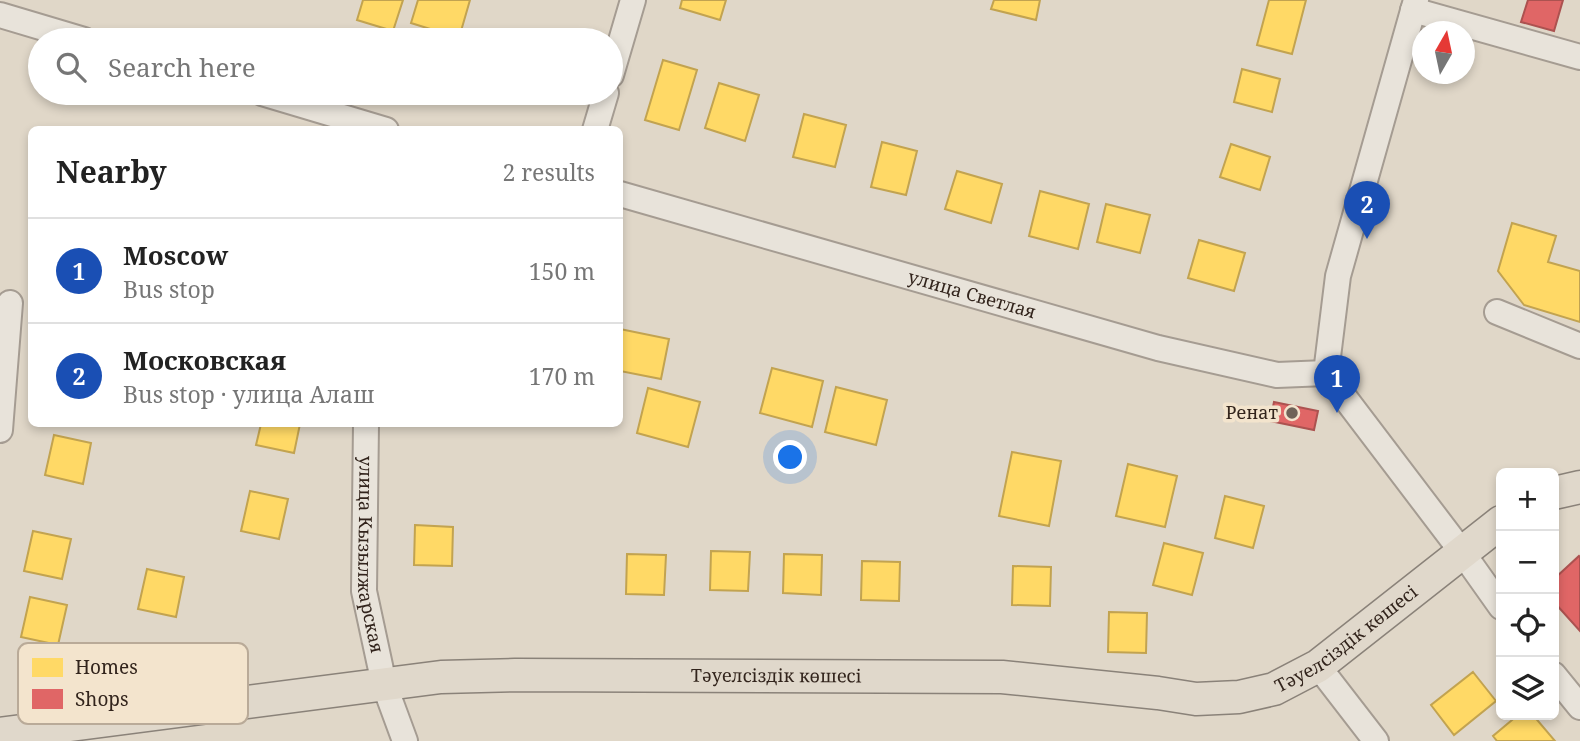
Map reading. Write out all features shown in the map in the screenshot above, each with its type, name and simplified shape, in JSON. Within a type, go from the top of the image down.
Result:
[{"type":"main road","points":[[1559,492],[1580,487]]},
{"type":"main road","name":"Тәуелсіздік көшесі","points":[[248,702],[441,677],[515,675],[1002,677],[1196,699],[1238,697],[1273,689],[1318,666],[1496,526]]},
{"type":"main road","name":"Тәуелсіздік көшесі","points":[[0,734],[77,724]]},
{"type":"street","points":[[623,34],[633,0]]},
{"type":"street","points":[[1496,600],[1326,373],[1338,276],[1415,5],[1580,57]]},
{"type":"street","points":[[0,15],[44,28]]},
{"type":"street","points":[[302,105],[372,126]]},
{"type":"street","points":[[596,126],[602,105]]},
{"type":"street","name":"улица Светлая","points":[[623,195],[1158,348],[1277,375],[1326,373]]},
{"type":"street","points":[[0,430],[10,303]]},
{"type":"street","points":[[1497,312],[1580,346]]},
{"type":"street","name":"улица Кызылжарская","points":[[366,427],[364,591],[384,684],[405,741]]},
{"type":"street","points":[[1318,666],[1376,741]]},
{"type":"street","points":[[1559,681],[1580,707]]},
{"type":"building: Homes","points":[[363,0],[403,0],[394,28],[383,28],[357,20]]},
{"type":"building: Homes","points":[[418,0],[470,0],[462,28],[427,28],[411,23]]},
{"type":"building: Homes","points":[[682,0],[726,0],[720,20],[680,8]]},
{"type":"building: Homes","points":[[994,0],[1040,0],[1036,20],[991,9]]},
{"type":"building: Homes","points":[[1269,0],[1306,0],[1292,54],[1257,45]]},
{"type":"building: Homes","points":[[663,60],[697,70],[679,130],[645,120]]},
{"type":"building: Homes","points":[[1242,69],[1280,79],[1272,112],[1234,102]]},
{"type":"building: Homes","points":[[719,83],[759,95],[745,141],[705,128]]},
{"type":"building: Homes","points":[[804,114],[846,125],[835,167],[793,157]]},
{"type":"building: Homes","points":[[882,142],[917,151],[906,195],[871,187]]},
{"type":"building: Homes","points":[[1231,144],[1270,157],[1260,190],[1220,177]]},
{"type":"building: Homes","points":[[957,171],[1002,184],[991,223],[945,209]]},
{"type":"building: Homes","points":[[1040,191],[1089,204],[1078,249],[1029,236]]},
{"type":"building: Homes","points":[[1106,204],[1150,215],[1140,253],[1097,242]]},
{"type":"building: Homes","points":[[1512,223],[1556,236],[1548,262],[1580,271],[1580,322],[1524,305],[1498,271]]},
{"type":"building: Homes","points":[[1199,240],[1245,253],[1234,291],[1188,278]]},
{"type":"building: Homes","points":[[623,330],[669,339],[661,379],[623,372]]},
{"type":"building: Homes","points":[[772,368],[823,381],[812,427],[760,413]]},
{"type":"building: Homes","points":[[836,387],[887,400],[876,445],[825,432]]},
{"type":"building: Homes","points":[[648,388],[700,402],[688,447],[637,433]]},
{"type":"building: Homes","points":[[260,427],[299,427],[294,453],[256,445]]},
{"type":"building: Homes","points":[[54,435],[91,443],[83,484],[45,475]]},
{"type":"building: Homes","points":[[1012,452],[1061,461],[1049,526],[999,516]]},
{"type":"building: Homes","points":[[1128,464],[1177,476],[1165,527],[1116,516]]},
{"type":"building: Homes","points":[[250,491],[288,499],[279,539],[241,531]]},
{"type":"building: Homes","points":[[1225,496],[1264,506],[1253,548],[1215,538]]},
{"type":"building: Homes","points":[[415,525],[453,527],[452,566],[414,565]]},
{"type":"building: Homes","points":[[33,531],[71,539],[62,579],[24,571]]},
{"type":"building: Homes","points":[[1164,543],[1203,553],[1192,595],[1153,585]]},
{"type":"building: Homes","points":[[711,551],[750,552],[748,591],[710,590]]},
{"type":"building: Homes","points":[[627,554],[666,555],[664,595],[626,594]]},
{"type":"building: Homes","points":[[784,554],[822,555],[821,595],[783,593]]},
{"type":"building: Homes","points":[[862,561],[900,562],[899,601],[861,600]]},
{"type":"building: Homes","points":[[1013,566],[1051,567],[1050,606],[1012,605]]},
{"type":"building: Homes","points":[[147,569],[184,577],[176,617],[138,609]]},
{"type":"building: Homes","points":[[30,597],[67,605],[58,643],[21,637]]},
{"type":"building: Homes","points":[[1109,612],[1147,613],[1146,653],[1108,652]]},
{"type":"building: Homes","points":[[1473,672],[1496,701],[1454,735],[1431,705]]},
{"type":"building: Homes","points":[[1512,720],[1537,720],[1555,741],[1497,741],[1493,736]]},
{"type":"building: Shops","points":[[1528,0],[1563,0],[1554,31],[1521,22]]},
{"type":"building: Shops","points":[[1274,402],[1318,411],[1314,430],[1270,421]]},
{"type":"building: Shops","points":[[1580,557],[1580,631],[1559,608],[1559,574]]},
{"type":"place","name":"Московская","points":[[1367,239]]},
{"type":"place","name":"Ренат","points":[[1292,413]]},
{"type":"place","name":"Moscow","points":[[1337,413]]}]
